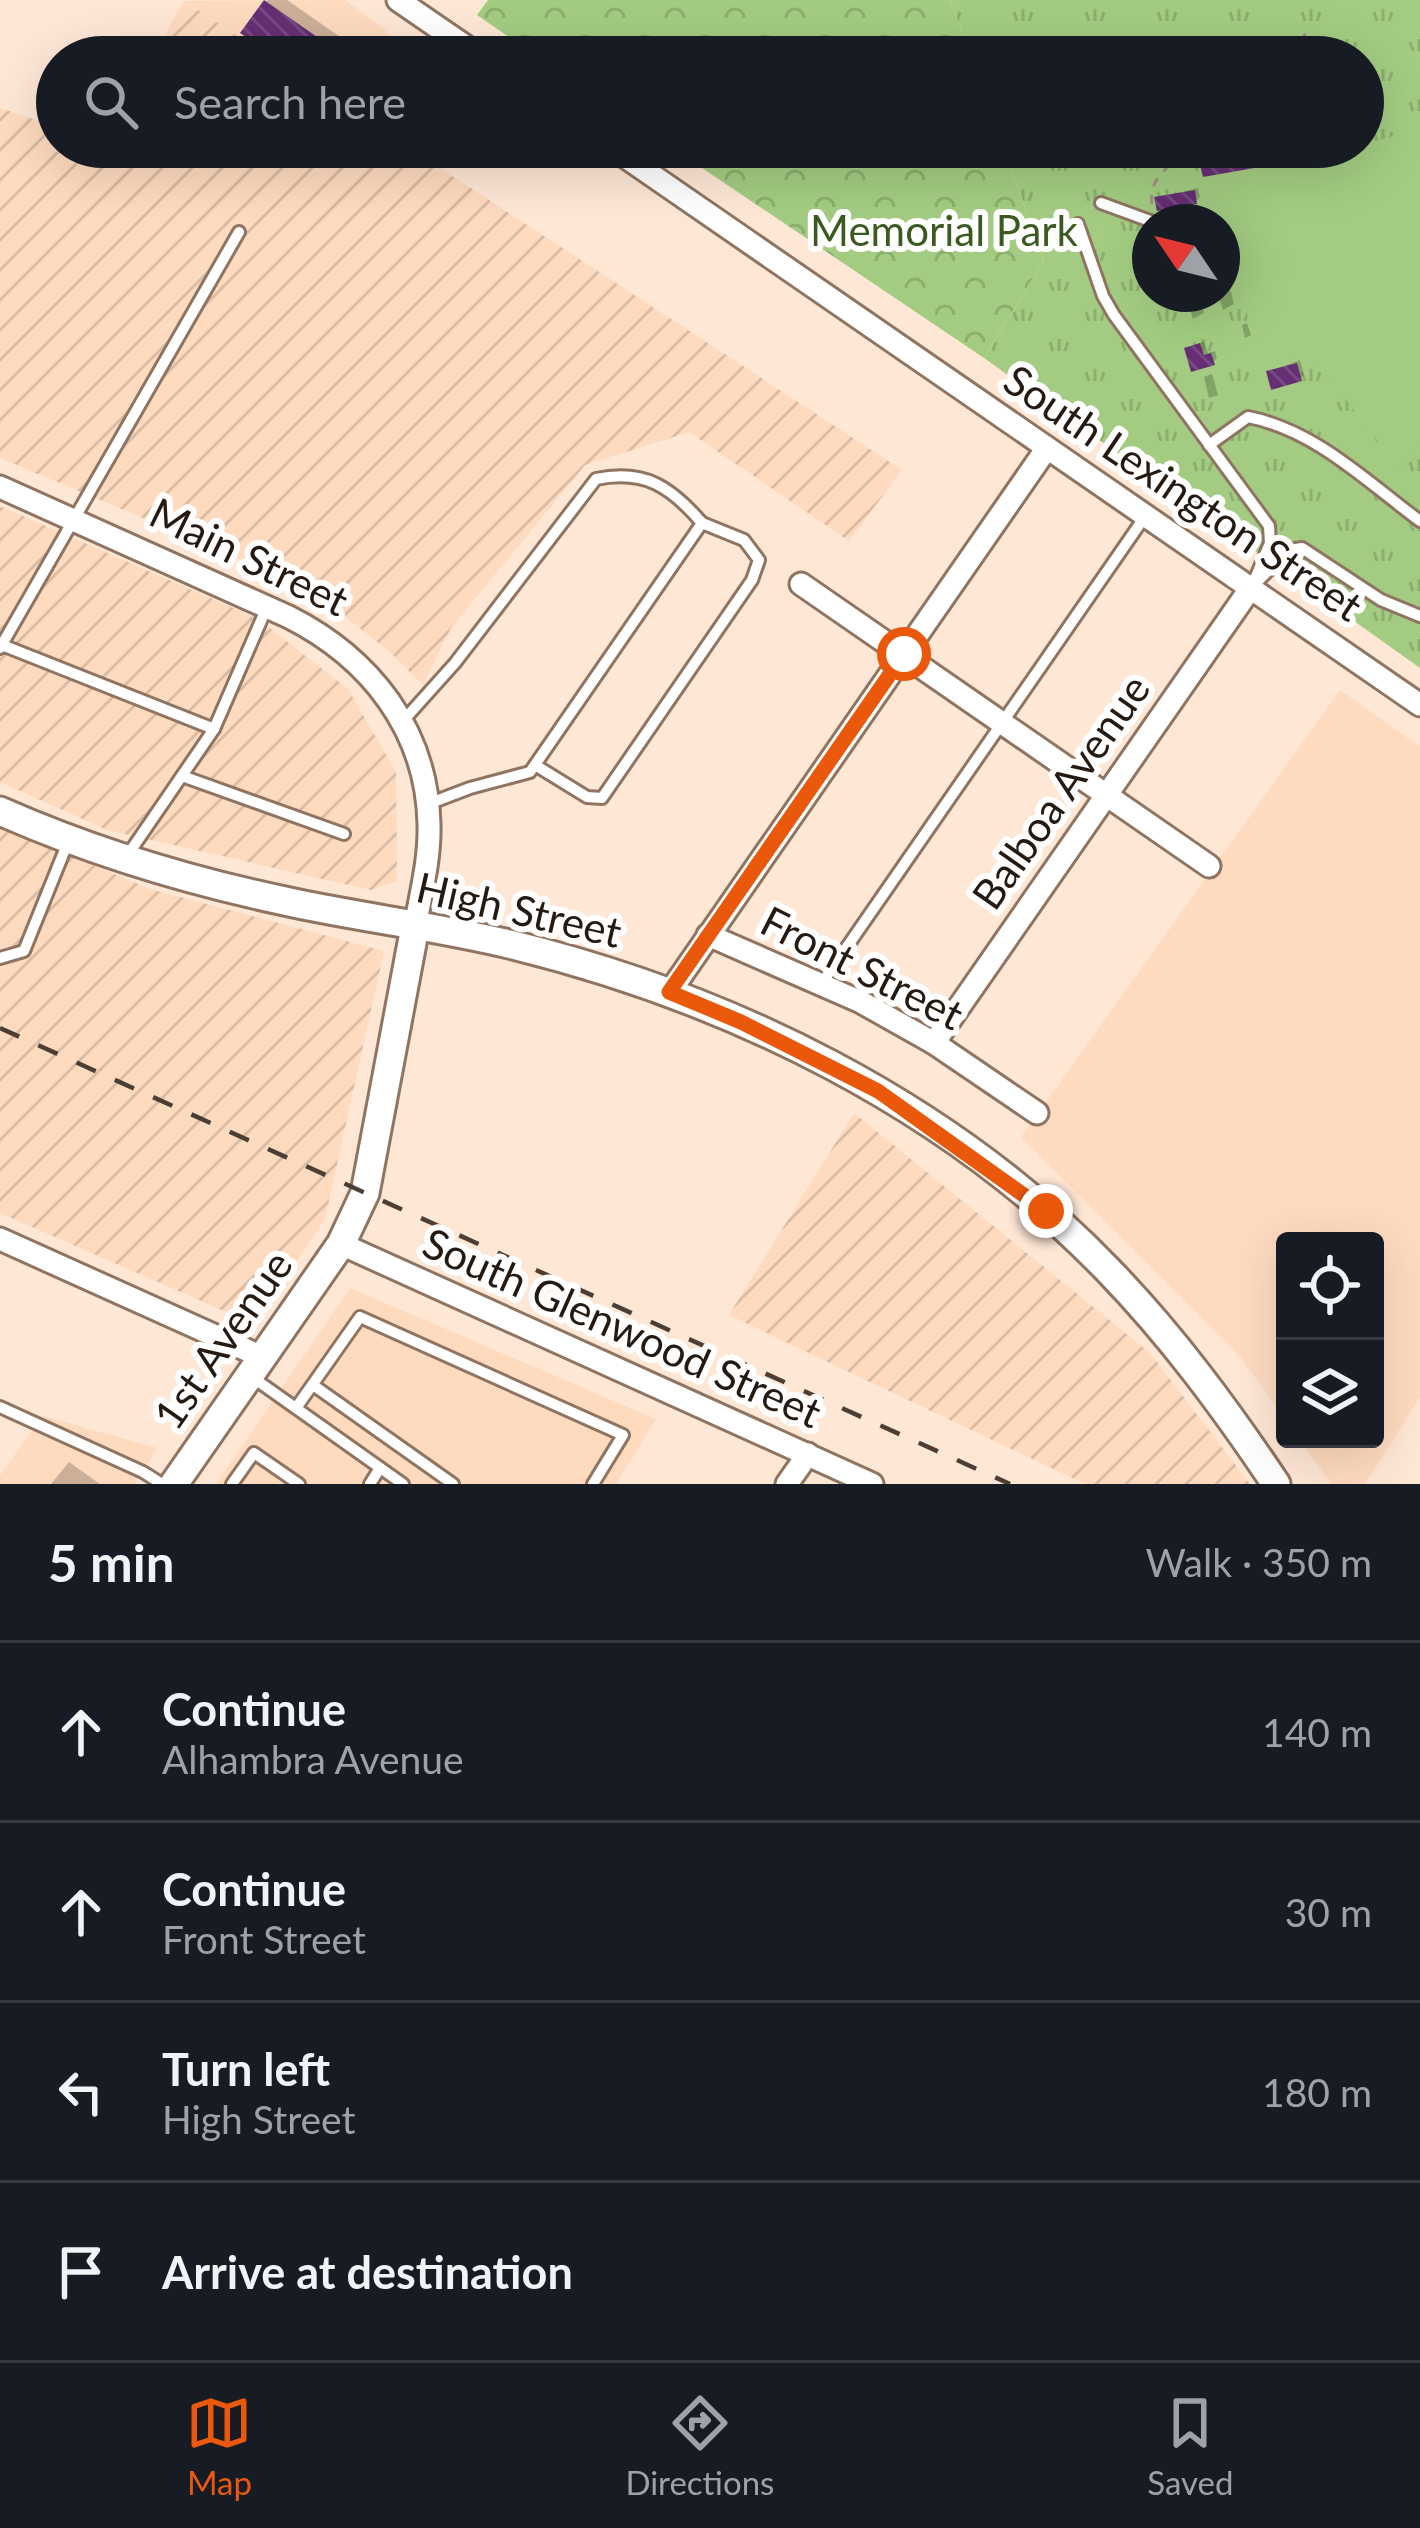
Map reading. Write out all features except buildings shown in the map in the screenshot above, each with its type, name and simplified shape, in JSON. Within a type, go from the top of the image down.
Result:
[{"type":"main road","name":"High Street","points":[[0,811],[125,859],[214,885],[504,943],[669,992],[741,1022],[878,1091],[1046,1211],[1162,1329],[1227,1410],[1276,1484]]},
{"type":"main road","name":"Main Street","points":[[341,1244],[373,1168],[415,927]]},
{"type":"main road","name":"1st Avenue","points":[[174,1484],[341,1244]]},
{"type":"street","points":[[398,0],[450,36]]},
{"type":"street","name":"South Lexington Street","points":[[641,168],[1420,705]]},
{"type":"street","points":[[708,935],[1047,448]]},
{"type":"street","name":"Main Street","points":[[0,487],[267,607],[320,634],[356,660],[403,722],[420,766],[428,804],[429,847],[415,927]]},
{"type":"street","points":[[801,584],[1209,866]]},
{"type":"street","name":"Balboa Avenue","points":[[934,1043],[1252,586]]},
{"type":"street","name":"Front Street","points":[[669,992],[708,935],[821,983],[934,1043],[1037,1113]]},
{"type":"street","points":[[0,1239],[256,1366]]},
{"type":"street","name":"South Glenwood Street","points":[[341,1244],[872,1484]]},
{"type":"street","points":[[787,1484],[808,1454]]},
{"type":"lane","points":[[1101,203],[1132,214]]},
{"type":"lane","points":[[1078,224],[1114,315],[1272,535],[1252,586]]},
{"type":"lane","points":[[214,729],[1,646],[239,232]]},
{"type":"lane","points":[[1209,445],[1248,418],[1276,422],[1302,433],[1420,520]]},
{"type":"lane","points":[[403,722],[455,663],[596,479],[624,473],[676,492],[702,523],[744,540],[759,560],[752,580],[602,798],[587,797],[535,765]]},
{"type":"lane","points":[[821,983],[1146,515]]},
{"type":"lane","points":[[428,804],[530,772],[702,523]]},
{"type":"lane","points":[[1252,586],[1289,550],[1302,548],[1390,606],[1420,616]]},
{"type":"lane","points":[[125,859],[214,729],[267,607]]},
{"type":"lane","points":[[182,776],[344,834]]},
{"type":"lane","points":[[0,958],[24,951],[70,839]]},
{"type":"lane","points":[[296,1408],[360,1317],[623,1435],[593,1484]]},
{"type":"lane","points":[[256,1366],[296,1408],[403,1484]]},
{"type":"lane","points":[[313,1384],[453,1484]]},
{"type":"lane","points":[[0,1407],[162,1484]]},
{"type":"lane","points":[[232,1484],[254,1453],[299,1484]]},
{"type":"lane","points":[[370,1484],[380,1468]]},
{"type":"lane","points":[[268,1484],[278,1470]]},
{"type":"path","points":[[1304,36],[1308,29]]},
{"type":"path","points":[[1153,204],[1154,182],[1170,168]]},
{"type":"shaded area","points":[[345,0],[393,36],[238,36],[184,1]]},
{"type":"shaded area","points":[[184,1],[238,36],[164,36]]},
{"type":"shaded area","points":[[0,108],[36,120],[36,168],[440,168],[902,470],[849,541],[689,432],[585,465],[451,628],[423,685],[391,653],[308,587],[0,458]]},
{"type":"shaded area","points":[[0,506],[258,619],[348,689],[396,772],[397,881],[371,890],[107,830],[0,782]]},
{"type":"shaded area","points":[[1340,690],[1420,747],[1420,1397],[1365,1484],[1331,1484],[1305,1448],[1384,1448],[1384,1232],[1276,1232],[1276,1407],[1241,1358],[1021,1137]]},
{"type":"shaded area","points":[[0,826],[150,889],[384,951],[325,1219],[254,1324],[0,1213]]},
{"type":"shaded area","points":[[854,1113],[1150,1353],[1250,1484],[1085,1484],[729,1315]]},
{"type":"shaded area","points":[[350,1288],[656,1419],[616,1484],[216,1484]]},
{"type":"shaded area","points":[[43,1416],[157,1448],[135,1484],[0,1484],[0,1475]]},
{"type":"green space","points":[[488,0],[950,0],[963,36],[508,36],[477,15]]},
{"type":"green space","points":[[950,0],[1420,0],[1420,668],[984,358],[1044,260],[1011,168],[1384,168],[1384,36],[963,36]]},
{"type":"green space","points":[[1420,129],[1420,441],[1401,471],[1312,356],[1262,368],[1240,288],[1240,204],[1217,204],[1211,183],[1269,168],[1384,168],[1384,138]]},
{"type":"green space","name":"Memorial Park","points":[[702,168],[1011,168],[1044,260],[984,358]]},
{"type":"railway","points":[[0,1028],[1010,1484]]},
{"type":"route","points":[[904,654],[669,992],[811,1054],[878,1091],[1046,1211]]}]
